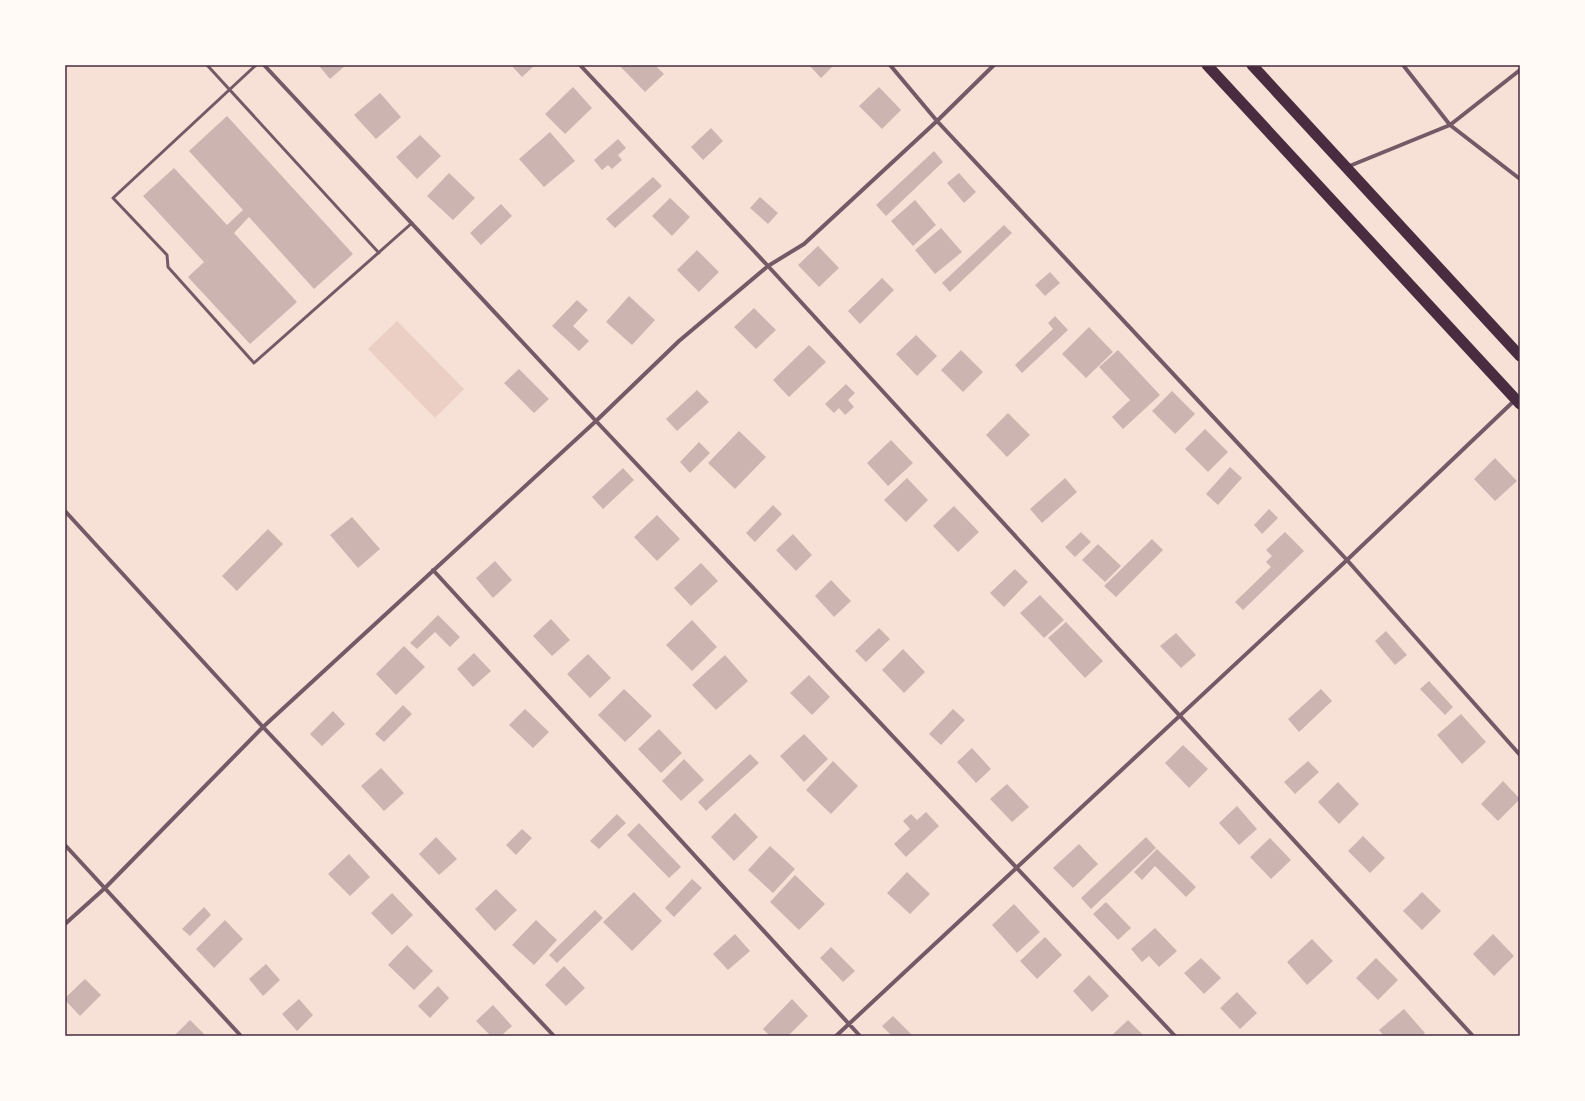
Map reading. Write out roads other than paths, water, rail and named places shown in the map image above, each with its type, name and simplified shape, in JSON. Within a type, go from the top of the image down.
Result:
[{"type":"highway","points":[[1207,65],[1519,399]]},
{"type":"highway","points":[[1252,65],[1520,356]]},
{"type":"street","points":[[264,65],[1174,1036]]},
{"type":"street","points":[[580,65],[768,266],[1472,1036]]},
{"type":"street","points":[[890,65],[937,121],[1347,560],[1520,755]]},
{"type":"street","points":[[65,924],[106,888],[263,727],[596,421],[679,341],[768,266],[804,244],[937,121],[994,65]]},
{"type":"street","points":[[1403,65],[1450,125],[1520,179]]},
{"type":"street","points":[[1347,167],[1450,125],[1520,70]]},
{"type":"street","points":[[836,1036],[1519,399]]},
{"type":"street","points":[[65,510],[263,727],[554,1036]]},
{"type":"street","points":[[433,570],[860,1036]]},
{"type":"street","points":[[65,845],[241,1036]]},
{"type":"lane","points":[[207,65],[379,253]]},
{"type":"lane","points":[[256,65],[113,198],[167,255],[168,267],[254,363],[412,223]]}]
